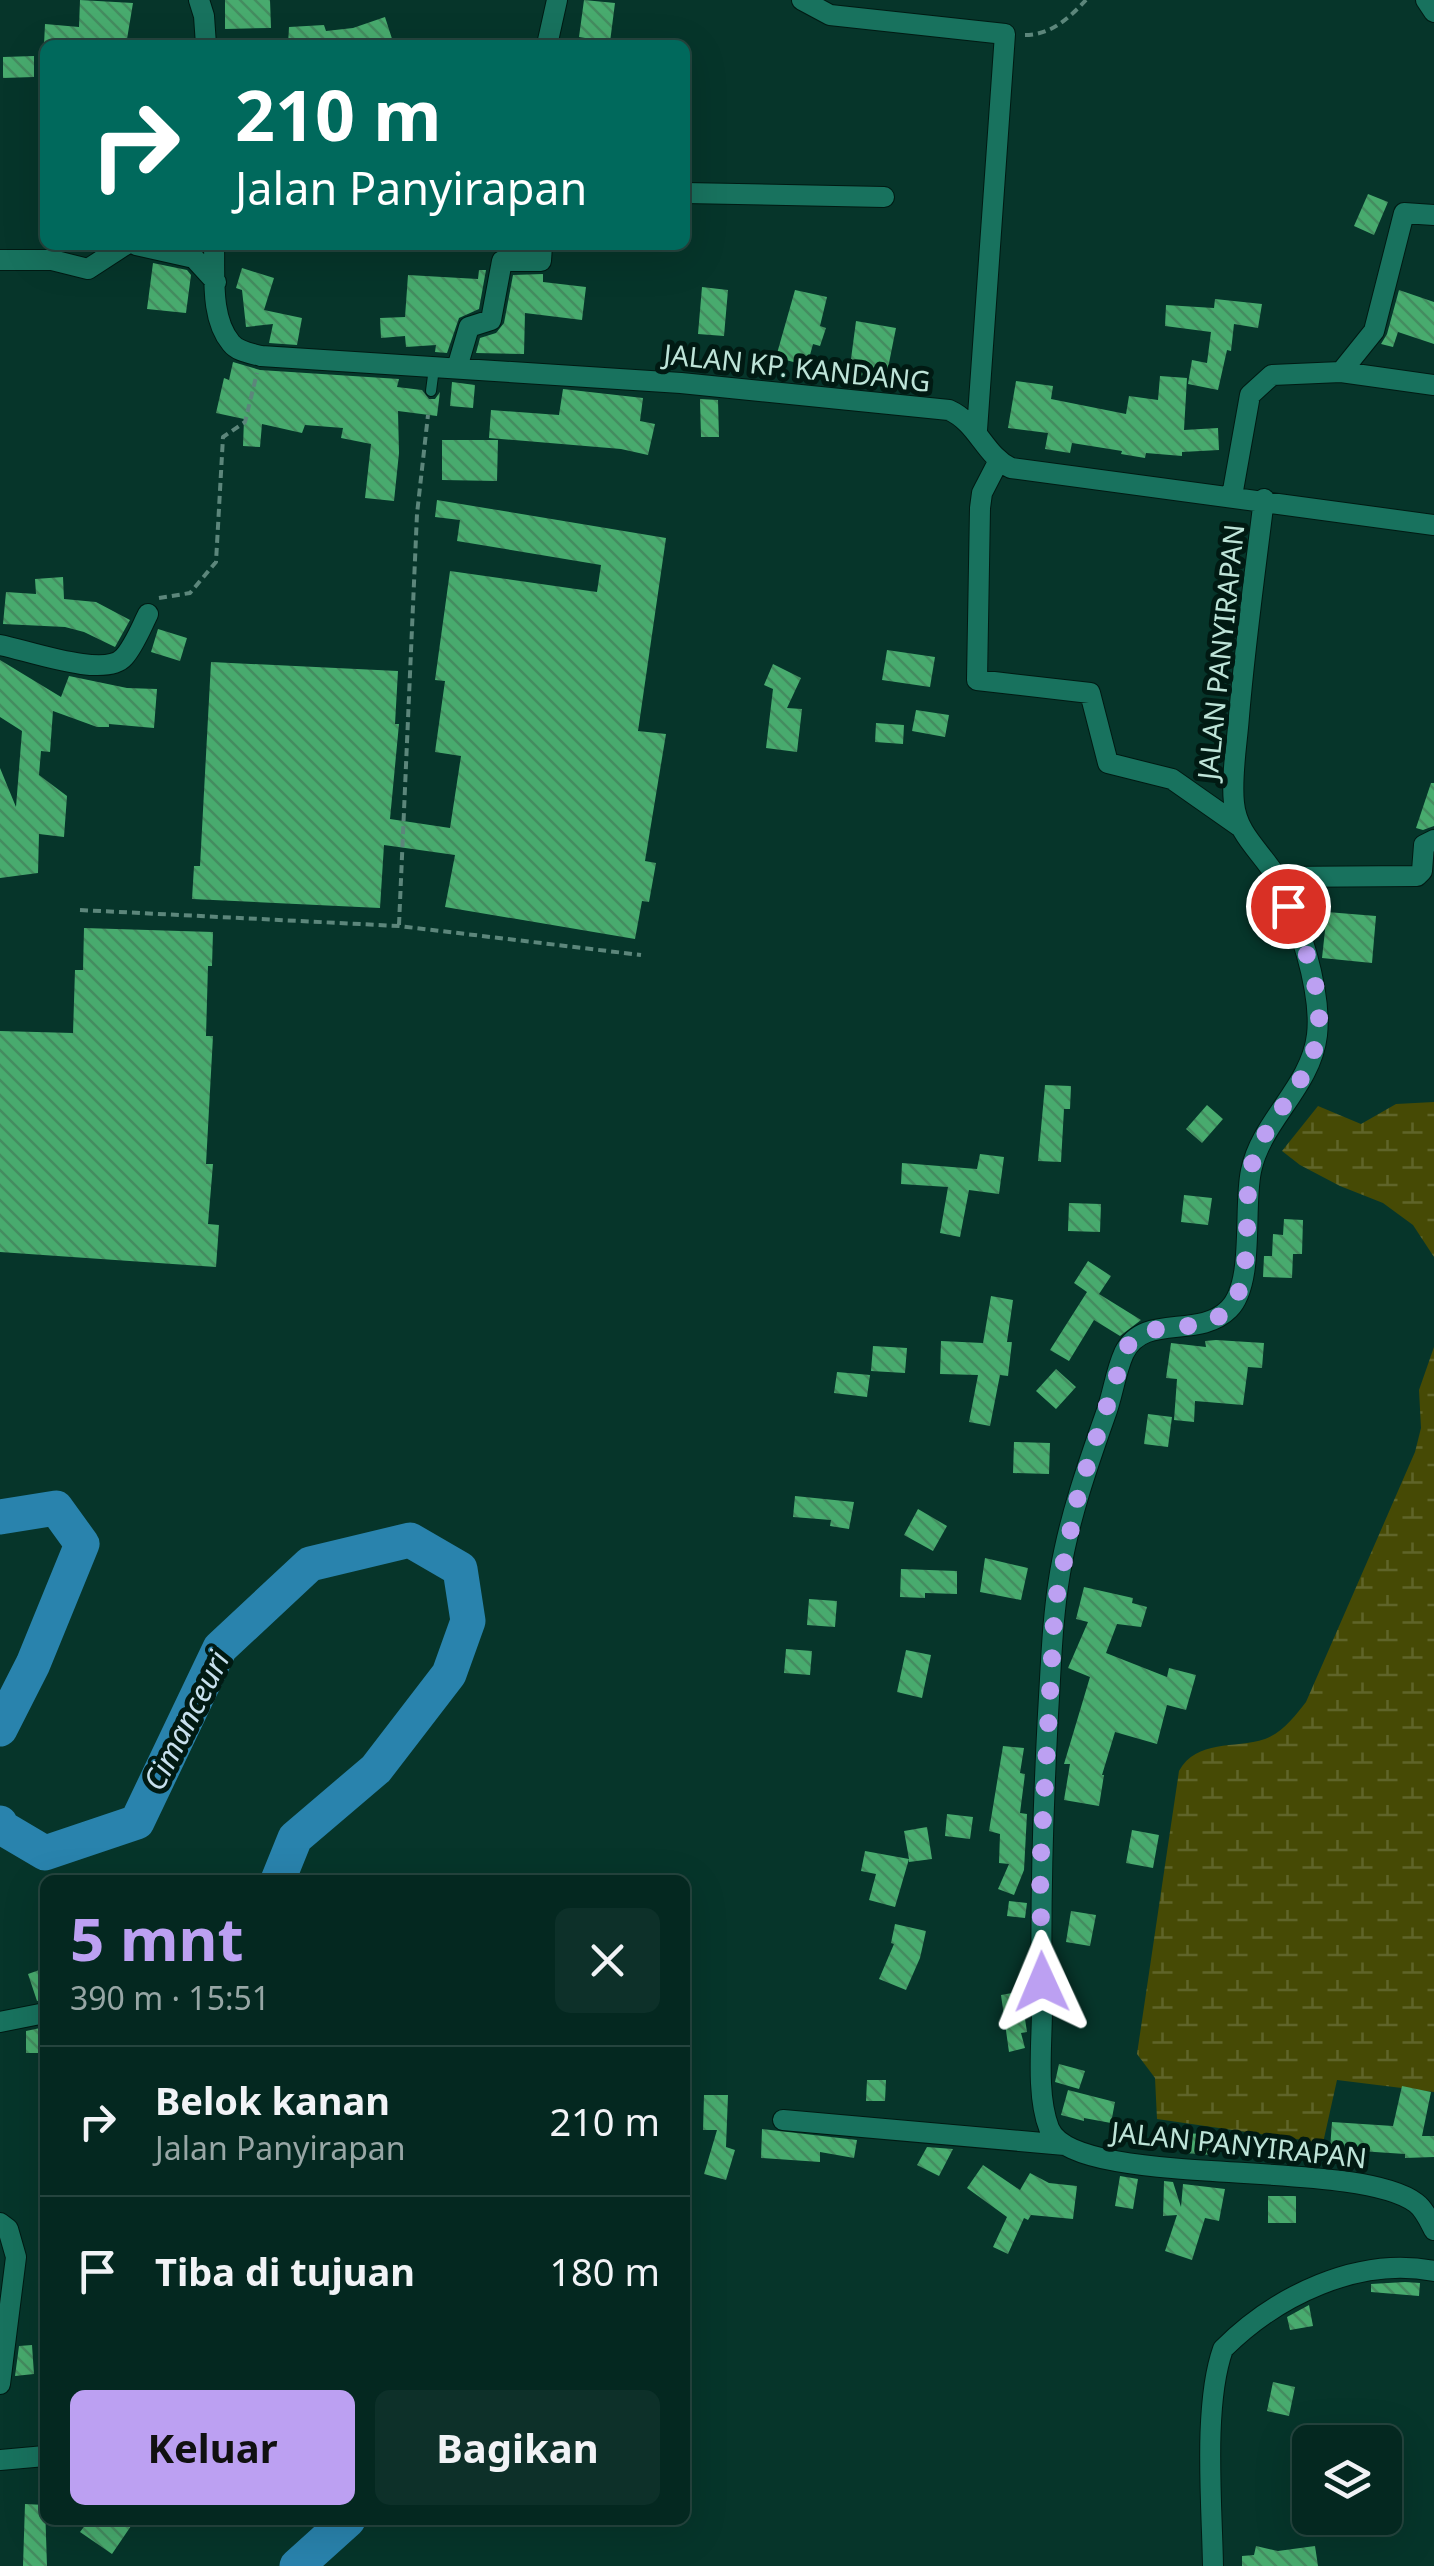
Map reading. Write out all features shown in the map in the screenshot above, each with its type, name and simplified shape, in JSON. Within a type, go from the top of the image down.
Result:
[{"type":"street","points":[[199,0],[206,40]]},
{"type":"street","points":[[548,40],[557,0]]},
{"type":"street","points":[[802,0],[830,14],[1005,34],[977,430],[998,462],[1010,468],[1434,524]]},
{"type":"street","points":[[1426,0],[1434,12]]},
{"type":"street","points":[[690,193],[884,197]]},
{"type":"street","points":[[1341,372],[1374,331],[1404,213],[1434,215]]},
{"type":"street","points":[[0,260],[52,260],[88,269],[118,250]]},
{"type":"street","points":[[158,250],[194,258],[216,282]]},
{"type":"street","points":[[214,250],[222,326],[230,342],[241,351],[261,356]]},
{"type":"street","points":[[457,368],[469,327],[491,320],[502,261],[541,261],[542,250]]},
{"type":"street","name":"JALAN KP. KANDANG","points":[[261,356],[681,383],[949,410],[963,416],[977,430]]},
{"type":"street","points":[[1232,496],[1250,395],[1272,375],[1341,372],[1434,385]]},
{"type":"street","points":[[998,462],[982,493],[980,508],[977,680],[1090,694],[1108,763],[1172,779],[1239,826],[1276,877],[1300,935],[1317,999],[1318,1038],[1300,1082],[1258,1148],[1251,1170],[1244,1277],[1236,1298],[1217,1317],[1168,1330],[1148,1329],[1135,1336],[1126,1348],[1079,1491],[1060,1568],[1050,1672],[1040,1871],[1041,2059],[1051,2134],[1064,2145]]},
{"type":"street","name":"JALAN PANYIRAPAN","points":[[1239,826],[1234,802],[1238,724],[1264,500]]},
{"type":"street","points":[[0,645],[91,667],[108,667],[123,659],[148,614]]},
{"type":"street","points":[[1276,877],[1417,876],[1422,871],[1424,845],[1434,840]]},
{"type":"street","points":[[0,2022],[40,2014]]},
{"type":"street","name":"JALAN PANYIRAPAN","points":[[783,2120],[1064,2145],[1094,2156],[1241,2175],[1347,2182],[1384,2189],[1414,2201],[1434,2230]]},
{"type":"street","points":[[0,2223],[8,2229],[16,2257],[0,2384]]},
{"type":"street","points":[[1213,2566],[1213,2430],[1217,2365],[1223,2349],[1308,2288],[1386,2268],[1434,2271]]},
{"type":"street","points":[[0,2460],[40,2456]]},
{"type":"lane","points":[[431,391],[434,367]]},
{"type":"path","points":[[1005,34],[1033,35],[1066,22],[1086,0]]},
{"type":"path","points":[[148,614],[160,596],[190,593],[216,562],[223,437],[245,422],[261,356]]},
{"type":"path","points":[[399,926],[417,514],[428,416]]},
{"type":"path","points":[[80,910],[399,926],[641,954]]},
{"type":"green space","points":[[1434,1102],[1434,1257],[1413,1225],[1383,1203],[1340,1186],[1282,1151],[1318,1106],[1361,1124],[1396,1104]]},
{"type":"green space","points":[[1434,1347],[1434,2092],[1337,2080],[1323,2143],[1157,2119],[1155,2078],[1137,2054],[1179,1771],[1206,1749],[1271,1736],[1306,1702],[1415,1452],[1421,1428],[1419,1390]]},
{"type":"building","points":[[80,0],[133,3],[127,40],[44,40],[45,24],[79,27]]},
{"type":"building","points":[[225,0],[270,0],[271,28],[225,29]]},
{"type":"building","points":[[584,0],[615,3],[610,40],[579,37]]},
{"type":"building","points":[[385,17],[392,40],[288,40],[289,27],[324,25],[326,31],[353,28]]},
{"type":"building","points":[[34,56],[34,77],[3,78],[3,57]]},
{"type":"building","points":[[1368,194],[1388,202],[1374,235],[1354,226]]},
{"type":"building","points":[[153,263],[187,270],[191,275],[186,313],[147,309]]},
{"type":"building","points":[[242,268],[274,278],[264,310],[302,318],[297,345],[269,343],[273,324],[246,327],[242,290],[236,288]]},
{"type":"building","points":[[479,270],[486,270],[479,309],[459,318],[447,353],[435,352],[436,345],[406,347],[405,336],[381,338],[380,318],[405,317],[408,275],[478,279]]},
{"type":"building","points":[[543,274],[543,282],[586,287],[582,320],[525,313],[524,354],[476,353],[480,338],[496,333],[504,323],[513,275]]},
{"type":"building","points":[[702,287],[728,290],[724,336],[698,334]]},
{"type":"building","points":[[795,290],[827,297],[820,326],[826,328],[820,346],[813,344],[807,366],[776,357]]},
{"type":"building","points":[[1399,290],[1434,302],[1434,344],[1398,332],[1393,347],[1381,344]]},
{"type":"building","points":[[1215,299],[1262,304],[1258,328],[1234,324],[1231,351],[1227,350],[1218,390],[1188,384],[1192,360],[1207,363],[1211,332],[1165,326],[1166,305],[1214,308]]},
{"type":"building","points":[[856,321],[896,328],[886,378],[849,374]]},
{"type":"building","points":[[233,362],[260,370],[399,379],[397,387],[422,390],[429,399],[435,399],[440,392],[437,416],[398,411],[394,501],[365,498],[371,444],[341,438],[343,428],[305,425],[302,433],[262,424],[260,447],[243,446],[244,419],[216,413],[224,378],[229,380]]},
{"type":"building","points":[[1160,376],[1187,378],[1184,430],[1218,428],[1219,450],[1182,452],[1182,456],[1146,453],[1145,458],[1072,443],[1070,453],[1045,449],[1048,433],[1008,428],[1016,381],[1053,386],[1051,399],[1126,414],[1129,396],[1158,400]]},
{"type":"building","points":[[452,382],[475,385],[473,408],[450,406]]},
{"type":"building","points":[[563,389],[643,398],[640,421],[655,424],[648,455],[621,449],[489,438],[491,410],[559,415]]},
{"type":"building","points":[[700,399],[718,400],[719,437],[701,437]]},
{"type":"building","points":[[442,440],[498,440],[497,481],[442,480]]},
{"type":"building","points":[[437,500],[666,538],[638,731],[666,734],[645,861],[656,863],[649,902],[642,901],[635,939],[445,907],[455,855],[384,845],[380,908],[192,899],[194,866],[200,866],[211,662],[398,671],[395,724],[399,724],[390,819],[450,828],[461,756],[435,752],[445,681],[435,680],[450,571],[597,592],[601,565],[457,541],[460,520],[435,517]]},
{"type":"building","points":[[63,577],[64,599],[96,602],[130,620],[115,647],[65,627],[3,624],[6,592],[36,594],[35,579]]},
{"type":"building","points":[[158,629],[187,638],[180,661],[151,652]]},
{"type":"building","points":[[887,650],[935,657],[930,687],[882,680]]},
{"type":"building","points":[[0,660],[61,697],[69,676],[127,688],[157,689],[154,728],[109,724],[97,727],[53,711],[50,752],[41,751],[39,775],[67,796],[64,837],[39,834],[38,873],[0,878],[0,768],[16,807],[22,731],[0,717]]},
{"type":"building","points":[[773,664],[801,678],[787,708],[802,709],[797,752],[766,748],[773,689],[764,685]]},
{"type":"building","points":[[916,710],[949,715],[945,737],[912,731]]},
{"type":"building","points":[[876,723],[904,725],[903,744],[875,742]]},
{"type":"building","points":[[1431,783],[1434,826],[1423,830],[1416,828]]},
{"type":"building","points":[[1327,912],[1376,916],[1372,963],[1322,958]]},
{"type":"building","points":[[84,928],[213,932],[212,966],[208,966],[206,1036],[213,1036],[206,1164],[213,1164],[208,1224],[219,1225],[216,1267],[0,1252],[0,1031],[73,1033],[75,970],[83,970]]},
{"type":"building","points":[[1045,1085],[1071,1086],[1070,1109],[1064,1109],[1061,1162],[1038,1161]]},
{"type":"building","points":[[1207,1105],[1223,1119],[1202,1143],[1186,1129]]},
{"type":"building","points":[[980,1154],[1004,1157],[999,1194],[969,1190],[960,1237],[940,1233],[948,1187],[901,1184],[902,1163],[977,1169]]},
{"type":"building","points":[[1184,1195],[1212,1198],[1208,1225],[1181,1222]]},
{"type":"building","points":[[1069,1203],[1101,1204],[1100,1232],[1068,1231]]},
{"type":"building","points":[[1284,1219],[1303,1220],[1302,1254],[1293,1254],[1292,1278],[1263,1277],[1264,1256],[1272,1256],[1273,1234],[1283,1235]]},
{"type":"building","points":[[1088,1261],[1111,1276],[1099,1294],[1141,1320],[1120,1336],[1094,1320],[1069,1361],[1050,1350],[1087,1292],[1074,1283]]},
{"type":"building","points":[[991,1296],[1013,1300],[1007,1342],[1012,1342],[1008,1376],[1000,1375],[990,1426],[969,1422],[978,1375],[940,1374],[941,1341],[983,1343]]},
{"type":"building","points":[[1205,1341],[1264,1343],[1262,1368],[1248,1367],[1243,1405],[1195,1401],[1194,1422],[1174,1420],[1177,1379],[1166,1378],[1171,1343],[1206,1347]]},
{"type":"building","points":[[873,1346],[907,1348],[905,1373],[871,1371]]},
{"type":"building","points":[[1056,1369],[1076,1387],[1056,1409],[1036,1391]]},
{"type":"building","points":[[837,1372],[870,1375],[867,1397],[834,1393]]},
{"type":"building","points":[[1148,1414],[1172,1417],[1168,1447],[1144,1444]]},
{"type":"building","points":[[1014,1442],[1050,1443],[1049,1474],[1013,1473]]},
{"type":"building","points":[[795,1496],[854,1502],[849,1529],[830,1526],[831,1520],[793,1517]]},
{"type":"building","points":[[918,1509],[947,1526],[933,1551],[904,1535]]},
{"type":"building","points":[[985,1558],[1028,1568],[1021,1600],[980,1592]]},
{"type":"building","points":[[901,1569],[957,1571],[957,1594],[900,1597]]},
{"type":"building","points":[[1084,1587],[1133,1598],[1132,1603],[1147,1607],[1141,1627],[1117,1624],[1106,1653],[1167,1677],[1169,1668],[1196,1675],[1186,1710],[1167,1705],[1157,1744],[1115,1732],[1102,1775],[1099,1806],[1064,1800],[1070,1764],[1064,1764],[1090,1677],[1068,1668],[1088,1622],[1076,1619]]},
{"type":"building","points":[[809,1599],[837,1601],[835,1627],[807,1625]]},
{"type":"building","points":[[786,1649],[812,1651],[810,1675],[784,1673]]},
{"type":"building","points":[[906,1650],[931,1655],[922,1698],[897,1692]]},
{"type":"building","points":[[1003,1746],[1024,1748],[1020,1813],[1027,1814],[1024,1870],[1014,1895],[998,1889],[1009,1864],[999,1863],[1000,1834],[989,1831]]},
{"type":"building","points":[[947,1814],[973,1817],[970,1839],[945,1836]]},
{"type":"building","points":[[927,1827],[932,1859],[909,1862],[904,1831]]},
{"type":"building","points":[[1132,1830],[1159,1835],[1153,1868],[1126,1863]]},
{"type":"building","points":[[865,1851],[909,1859],[895,1907],[869,1900],[876,1874],[861,1871]]},
{"type":"building","points":[[1009,1901],[1027,1903],[1025,1918],[1007,1916]]},
{"type":"building","points":[[1071,1911],[1096,1915],[1090,1946],[1066,1942]]},
{"type":"building","points":[[895,1924],[926,1931],[906,1990],[879,1979],[894,1944],[891,1943]]},
{"type":"building","points":[[40,1970],[40,2001],[37,2001],[28,1974]]},
{"type":"building","points":[[1012,1993],[1016,2008],[1023,2006],[1027,2032],[1021,2033],[1025,2048],[1009,2052],[1001,1995]]},
{"type":"building","points":[[40,2028],[40,2053],[26,2053],[26,2031]]},
{"type":"building","points":[[1059,2064],[1085,2071],[1079,2089],[1055,2082]]},
{"type":"building","points":[[867,2080],[886,2080],[885,2101],[866,2101]]},
{"type":"building","points":[[1402,2086],[1431,2092],[1422,2136],[1434,2136],[1434,2157],[1405,2158],[1405,2154],[1330,2149],[1332,2122],[1393,2126]]},
{"type":"building","points":[[1068,2090],[1115,2102],[1111,2123],[1061,2115]]},
{"type":"building","points":[[704,2095],[728,2095],[726,2147],[735,2150],[726,2180],[704,2174],[717,2130],[703,2130]]},
{"type":"building","points":[[762,2129],[857,2140],[854,2158],[820,2152],[820,2162],[761,2158]]},
{"type":"building","points":[[1187,2133],[1214,2135],[1213,2155],[1185,2153]]},
{"type":"building","points":[[927,2147],[953,2149],[939,2176],[917,2165]]},
{"type":"building","points":[[983,2165],[1020,2190],[1030,2173],[1049,2183],[1077,2186],[1073,2219],[1031,2215],[1028,2220],[1024,2218],[1008,2254],[993,2247],[1007,2217],[967,2188]]},
{"type":"building","points":[[1120,2176],[1138,2179],[1133,2209],[1115,2206]]},
{"type":"building","points":[[1164,2181],[1173,2182],[1181,2207],[1183,2184],[1225,2189],[1219,2221],[1205,2218],[1192,2260],[1165,2251],[1177,2215],[1163,2216]]},
{"type":"building","points":[[1268,2196],[1296,2196],[1296,2223],[1268,2223]]},
{"type":"building","points":[[1420,2283],[1419,2296],[1371,2292],[1371,2284]]},
{"type":"building","points":[[1309,2305],[1313,2326],[1290,2330],[1287,2317]]},
{"type":"building","points":[[32,2345],[34,2374],[15,2376],[19,2346]]},
{"type":"building","points":[[1273,2382],[1295,2387],[1289,2416],[1267,2411]]},
{"type":"building","points":[[25,2504],[40,2505],[40,2525],[46,2525],[47,2566],[23,2566]]},
{"type":"building","points":[[85,2525],[131,2526],[112,2554],[80,2532]]},
{"type":"building","points":[[1256,2546],[1278,2551],[1315,2546],[1318,2566],[1242,2566],[1242,2556],[1254,2555]]},
{"type":"waterway","name":"Cimanceuri","points":[[0,1517],[56,1508],[82,1544],[33,1664],[0,1729]]},
{"type":"waterway","name":"Cimanceuri","points":[[0,1823],[45,1853],[137,1822],[220,1648],[310,1564],[410,1540],[460,1569],[468,1621],[449,1674],[376,1769],[295,1838],[280,1875]]},
{"type":"waterway","name":"Cimanceuri","points":[[297,2566],[342,2525]]},
{"type":"route","points":[[1042,1982],[1040,1871],[1050,1672],[1060,1568],[1079,1491],[1126,1348],[1135,1336],[1148,1329],[1168,1330],[1217,1317],[1228,1310],[1244,1277],[1251,1170],[1258,1148],[1300,1082],[1318,1038],[1317,999],[1288,906]]}]
